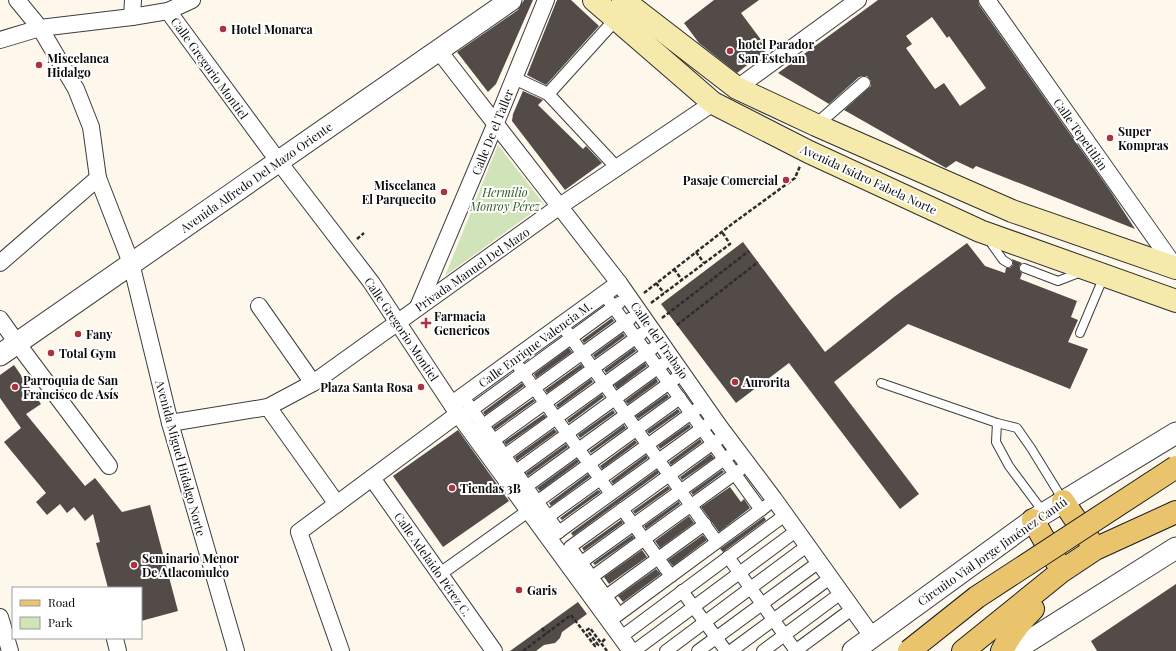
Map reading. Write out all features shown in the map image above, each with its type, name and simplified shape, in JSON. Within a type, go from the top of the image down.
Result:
[{"type":"main road","name":"Avenida Isidro Fabela Norte","points":[[594,0],[619,10],[737,88],[818,126],[1012,212],[1176,268]]},
{"type":"main road","name":"Avenida Isidro Fabela Norte","points":[[619,10],[713,103],[807,151],[983,232],[1176,301]]},
{"type":"main road","points":[[807,151],[818,126]]},
{"type":"main road","points":[[909,651],[977,597],[1176,467]]},
{"type":"main road","points":[[1063,501],[1095,549]]},
{"type":"main road","points":[[963,651],[1062,571],[1095,549],[1176,512]]},
{"type":"main road","points":[[1038,517],[1062,571]]},
{"type":"main road","points":[[1002,651],[1007,639],[1015,628],[1052,588],[1062,571]]},
{"type":"street","name":"Avenida Miguel Hidalgo Norte","points":[[16,0],[40,28],[76,89],[91,127],[98,178],[131,263],[170,423],[236,651]]},
{"type":"street","points":[[132,17],[133,0]]},
{"type":"street","points":[[0,40],[40,28],[132,17],[168,11],[192,0]]},
{"type":"street","name":"Avenida Alfredo Del Mazo Oriente","points":[[8,349],[511,0]]},
{"type":"street","name":"Calle De el Taller","points":[[418,308],[546,0]]},
{"type":"street","name":"Calle Tepetitlán","points":[[987,0],[1176,268]]},
{"type":"street","points":[[737,88],[852,2]]},
{"type":"street","points":[[548,94],[619,10]]},
{"type":"street","name":"Calle Gregorio Montiel","points":[[168,11],[279,162],[371,282],[521,490],[531,507],[543,520],[614,618],[621,637],[631,651]]},
{"type":"street","name":"Calle del Trabajo","points":[[439,51],[619,283],[704,404],[872,636]]},
{"type":"street","points":[[514,78],[548,94],[617,168]]},
{"type":"street","points":[[818,126],[864,83]]},
{"type":"street","name":"Privada Manuel Del Mazo","points":[[170,423],[268,407],[313,383],[560,206],[713,103]]},
{"type":"street","points":[[0,263],[98,178]]},
{"type":"street","name":"Calle Enrique Valencia M.","points":[[341,651],[299,532],[372,478],[461,408],[513,360],[619,283]]},
{"type":"street","points":[[604,294],[760,510]]},
{"type":"street","points":[[461,408],[523,373],[614,307],[633,303]]},
{"type":"street","points":[[477,429],[625,323],[633,303]]},
{"type":"street","points":[[259,306],[313,383]]},
{"type":"street","points":[[0,319],[8,349],[109,466]]},
{"type":"street","points":[[562,325],[717,542]]},
{"type":"street","points":[[488,444],[650,327]]},
{"type":"street","points":[[499,460],[661,342]]},
{"type":"street","points":[[510,475],[672,358]]},
{"type":"street","points":[[513,360],[612,494]]},
{"type":"street","points":[[521,490],[683,373]]},
{"type":"street","points":[[440,574],[680,398]]},
{"type":"street","points":[[543,520],[704,404]]},
{"type":"street","points":[[268,407],[337,504]]},
{"type":"street","points":[[554,535],[715,419]]},
{"type":"street","name":"Circuito Vial Jorge Jiménez Cantú","points":[[853,651],[1038,517],[1176,433]]},
{"type":"street","points":[[726,434],[570,547],[576,566],[592,577],[606,596],[614,618],[774,500]]},
{"type":"street","points":[[576,566],[737,450]]},
{"type":"street","points":[[592,577],[748,465]]},
{"type":"street","name":"Calle Adelaido Pérez C.","points":[[372,478],[494,651]]},
{"type":"street","points":[[622,509],[671,576]]},
{"type":"street","points":[[621,637],[785,515]]},
{"type":"street","points":[[606,596],[705,524]]},
{"type":"street","points":[[634,651],[796,531]]},
{"type":"street","points":[[666,651],[807,546]]},
{"type":"street","points":[[1013,651],[1176,548]]},
{"type":"street","points":[[728,557],[796,651],[852,609]]},
{"type":"street","points":[[698,651],[819,562]]},
{"type":"street","points":[[730,651],[830,578]]},
{"type":"street","points":[[682,591],[726,651]]},
{"type":"street","points":[[763,651],[841,593]]},
{"type":"street","points":[[0,617],[10,651]]},
{"type":"street","points":[[115,639],[118,651]]},
{"type":"lane","points":[[983,232],[1003,260],[1008,263]]},
{"type":"lane","points":[[1024,268],[1058,281],[1096,272],[1080,333]]},
{"type":"lane","points":[[881,383],[997,423],[1017,428],[1063,501]]},
{"type":"lane","points":[[997,423],[996,442],[1038,517]]},
{"type":"lane","points":[[763,651],[841,593]]},
{"type":"path","points":[[633,303],[696,252],[795,178],[807,151]]},
{"type":"path","points":[[633,303],[664,293],[730,244],[722,232]]},
{"type":"path","points":[[650,327],[749,251]]},
{"type":"path","points":[[696,252],[704,263]]},
{"type":"path","points":[[677,325],[758,262]]},
{"type":"path","points":[[674,269],[682,280]]},
{"type":"path","points":[[656,283],[664,293]]},
{"type":"path","points":[[523,651],[571,615],[595,646],[598,645],[587,630],[590,628],[601,643]]},
{"type":"path","points":[[542,628],[546,634]]},
{"type":"green space","name":"Hermilio Monroy Pérez","points":[[498,145],[544,204],[445,276]]},
{"type":"building","points":[[524,0],[533,0],[496,84],[488,92],[457,52],[518,10]]},
{"type":"building","points":[[557,0],[571,0],[599,26],[546,85],[527,75]]},
{"type":"building","points":[[714,0],[759,0],[741,13],[768,49],[737,73],[699,43],[684,23]]},
{"type":"building","points":[[878,0],[978,0],[979,5],[1111,192],[1135,229],[976,166],[973,169],[956,161],[946,168],[844,110],[871,86],[871,81],[867,76],[859,77],[829,104],[778,73]],"holes":[[[932,17],[947,38],[949,36],[986,88],[960,106],[944,83],[935,89],[906,48],[912,44],[906,36]]]},
{"type":"building","points":[[523,91],[543,100],[538,105],[583,149],[586,146],[602,163],[565,190],[512,121],[513,114]]},
{"type":"building","points":[[743,242],[825,352],[894,297],[967,243],[985,266],[1005,273],[1006,268],[1010,268],[1013,265],[1012,259],[1022,263],[1019,266],[1022,273],[1020,279],[1077,301],[1071,317],[1078,320],[1068,342],[1088,349],[1070,389],[908,324],[834,382],[919,494],[900,509],[789,363],[736,403],[661,304]]},
{"type":"building","points":[[612,318],[614,321],[584,343],[582,340]]},
{"type":"building","points":[[623,333],[625,336],[595,358],[593,355]]},
{"type":"building","points":[[569,348],[572,352],[536,378],[534,374]]},
{"type":"building","points":[[634,348],[636,351],[606,373],[604,370]]},
{"type":"building","points":[[645,363],[647,366],[617,389],[614,385]]},
{"type":"building","points":[[581,364],[583,367],[547,393],[545,390]]},
{"type":"building","points":[[14,365],[41,404],[26,414],[85,486],[95,478],[122,512],[150,505],[178,611],[142,621],[142,587],[108,587],[96,543],[100,542],[93,514],[85,521],[74,507],[67,513],[60,504],[47,515],[36,502],[46,493],[4,442],[21,428],[0,398],[0,375]]},
{"type":"building","points":[[656,378],[658,382],[628,404],[625,401]]},
{"type":"building","points":[[591,379],[593,382],[558,408],[556,405]]},
{"type":"building","points":[[522,383],[524,386],[485,415],[483,412]]},
{"type":"building","points":[[602,394],[604,397],[569,423],[567,420]]},
{"type":"building","points":[[667,394],[669,397],[638,419],[636,416]]},
{"type":"building","points":[[533,399],[535,401],[495,430],[493,427]]},
{"type":"building","points":[[678,409],[680,412],[649,434],[647,431]]},
{"type":"building","points":[[613,410],[615,413],[580,438],[578,435]]},
{"type":"building","points":[[544,414],[546,417],[506,445],[504,442]]},
{"type":"building","points":[[689,424],[691,427],[660,449],[658,446]]},
{"type":"building","points":[[624,425],[626,428],[591,453],[589,451]]},
{"type":"building","points":[[554,429],[557,432],[517,461],[515,457]]},
{"type":"building","name":"Tiendas 3B","points":[[458,430],[509,501],[443,547],[393,476]]},
{"type":"building","points":[[700,439],[702,442],[671,465],[669,462]]},
{"type":"building","points":[[635,440],[637,443],[602,469],[600,466]]},
{"type":"building","points":[[566,444],[568,447],[528,476],[526,473]]},
{"type":"building","points":[[711,454],[714,458],[682,480],[680,477]]},
{"type":"building","points":[[646,455],[648,458],[613,484],[611,481]]},
{"type":"building","points":[[577,459],[579,462],[540,491],[537,488]]},
{"type":"building","points":[[657,470],[659,473],[573,536],[571,533]]},
{"type":"building","points":[[722,470],[724,472],[693,495],[691,492]]},
{"type":"building","points":[[588,474],[590,477],[551,506],[549,503]]},
{"type":"building","points":[[668,486],[670,489],[635,514],[633,511]]},
{"type":"building","points":[[730,487],[741,502],[744,499],[750,508],[719,532],[701,507]]},
{"type":"building","points":[[598,490],[601,492],[562,520],[560,518]]},
{"type":"building","points":[[679,501],[680,504],[646,529],[644,526]]},
{"type":"building","points":[[689,516],[694,523],[660,548],[655,541]]},
{"type":"building","points":[[764,517],[766,520],[723,552],[720,549]]},
{"type":"building","points":[[621,520],[623,523],[584,551],[582,548]]},
{"type":"building","points":[[632,535],[634,538],[595,565],[593,563]]},
{"type":"building","points":[[703,535],[707,540],[673,566],[668,560]]},
{"type":"building","points":[[642,550],[647,557],[609,584],[604,577]]},
{"type":"building","points":[[656,569],[661,574],[623,602],[618,596]]},
{"type":"building","points":[[1176,584],[1176,651],[1097,651],[1091,641]]},
{"type":"building","points":[[578,602],[587,614],[562,632],[560,638],[555,643],[544,645],[536,651],[510,651]]},
{"type":"place","name":"Hotel Monarca","points":[[223,29]]},
{"type":"place","name":"hotel Parador San Esteban","points":[[730,51]]},
{"type":"place","name":"Miscelanea Hidalgo","points":[[39,65]]},
{"type":"place","name":"Super Kompras","points":[[1110,138]]},
{"type":"place","name":"Pasaje Comercial","points":[[786,180]]},
{"type":"place","name":"Miscelanea El Parquecito","points":[[444,192]]},
{"type":"place","name":"Farmacia Genericos","points":[[426,323]]},
{"type":"place","name":"Fany","points":[[78,334]]},
{"type":"place","name":"Total Gym","points":[[51,353]]},
{"type":"place","name":"Aurorita","points":[[735,382]]},
{"type":"place","name":"Parroquia de San Francisco de Asís","points":[[15,387]]},
{"type":"place","name":"Plaza Santa Rosa","points":[[421,387]]},
{"type":"place","name":"Tiendas 3B","points":[[452,488]]},
{"type":"place","name":"Seminario Menor De Atlacomulco","points":[[134,565]]},
{"type":"place","name":"Garis","points":[[519,590]]}]
